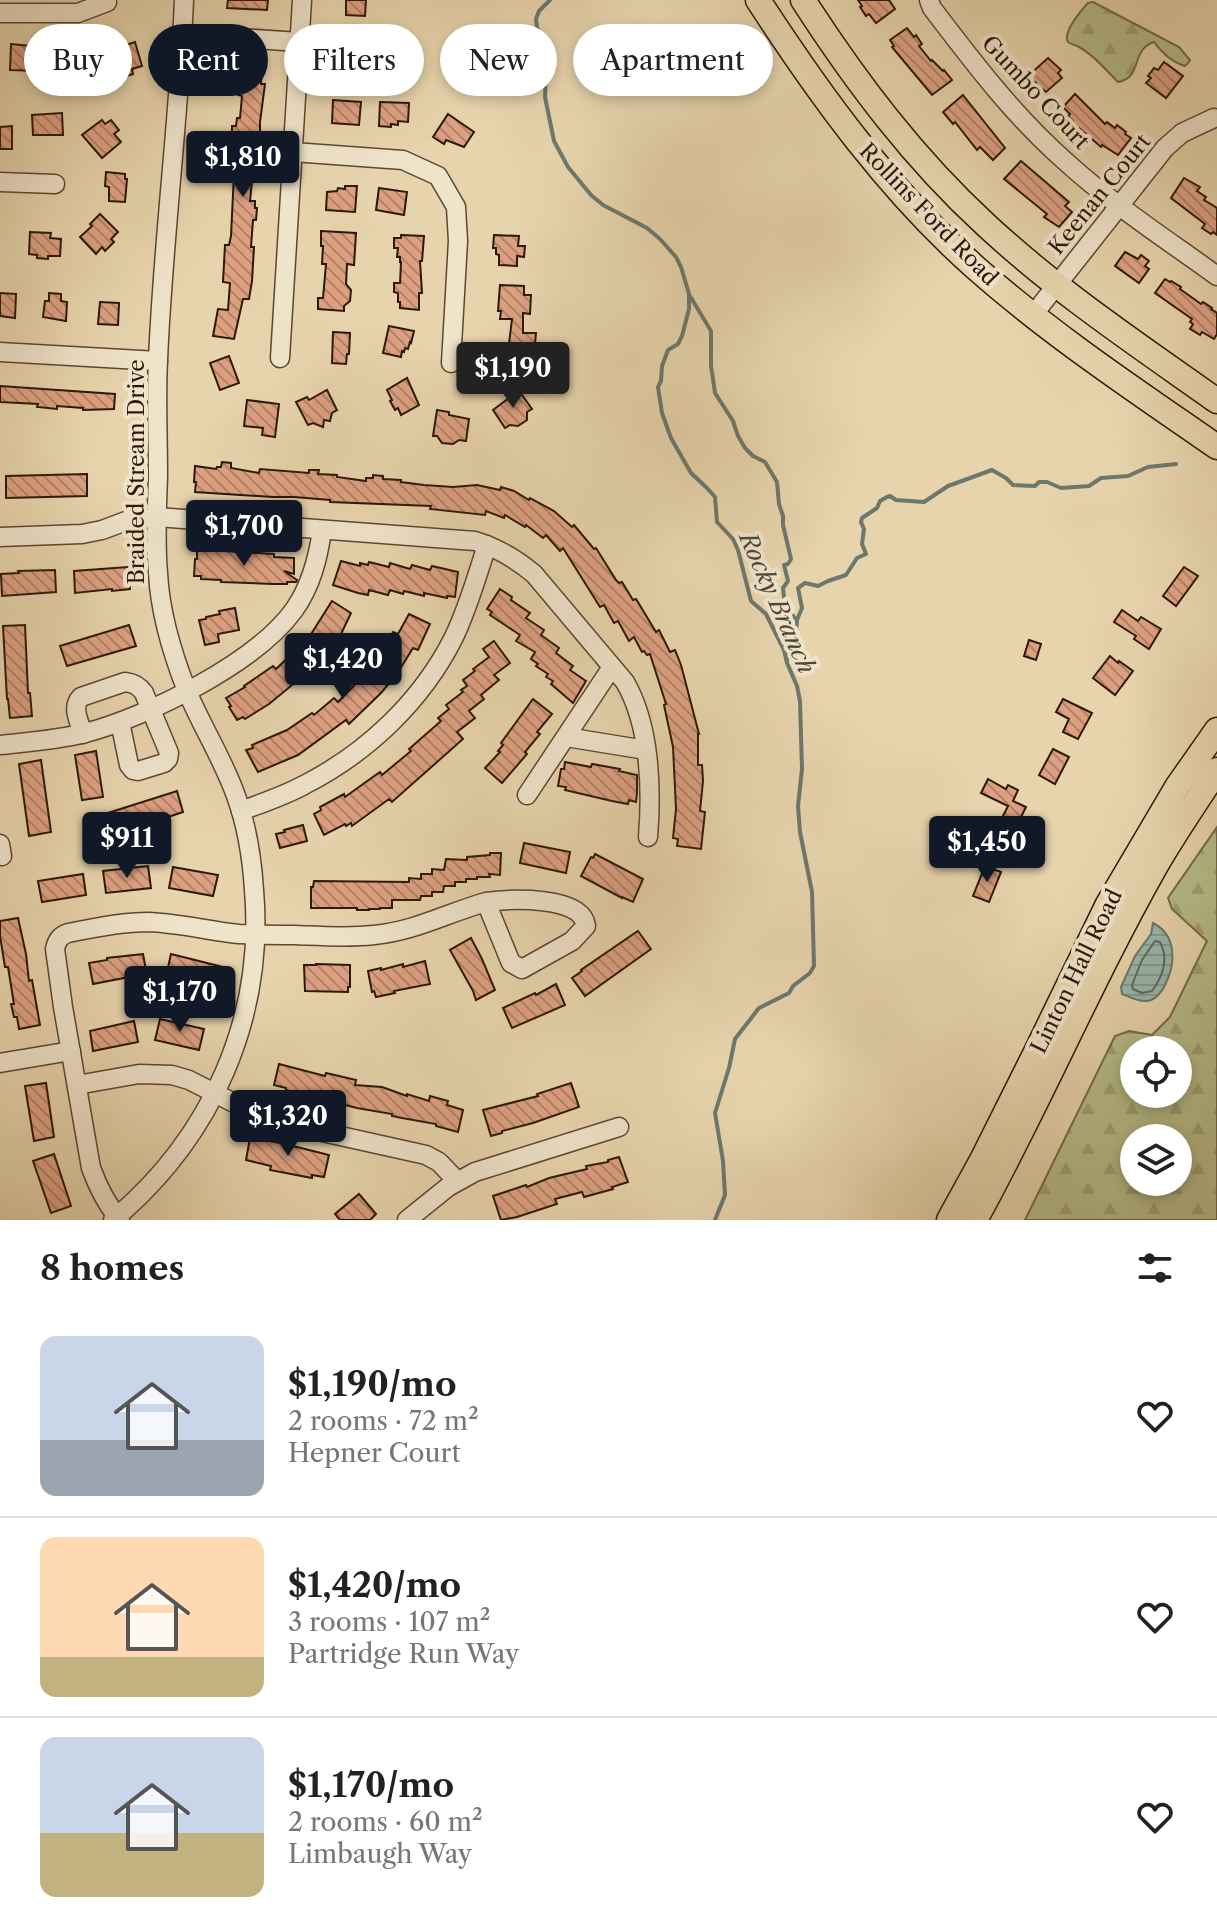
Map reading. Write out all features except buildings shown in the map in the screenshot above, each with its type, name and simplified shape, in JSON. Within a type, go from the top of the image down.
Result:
[{"type":"main road","name":"Rollins Ford Road","points":[[758,0],[799,64],[855,138],[966,258],[1066,341],[1217,447]]},
{"type":"main road","name":"Rollins Ford Road","points":[[803,0],[857,81],[917,155],[986,225],[1082,306],[1217,401]]},
{"type":"main road","name":"Linton Hall Road","points":[[949,1220],[982,1160],[1108,904],[1177,787],[1217,730]]},
{"type":"main road","name":"Linton Hall Road","points":[[975,1220],[1024,1130],[1143,891],[1217,770]]},
{"type":"street","name":"Braided Stream Drive","points":[[183,24],[184,0]]},
{"type":"street","points":[[300,24],[302,0]]},
{"type":"street","name":"Gumbo Court","points":[[929,0],[976,66],[1064,161],[1119,206],[1217,276]]},
{"type":"street","points":[[0,13],[78,13],[107,2]]},
{"type":"street","name":"Braided Stream Drive","points":[[116,1219],[147,1190],[173,1159],[215,1093],[231,1057],[250,995],[256,934],[252,862],[241,811],[224,765],[187,691],[170,642],[158,576],[158,361],[178,96]]},
{"type":"street","points":[[280,358],[296,96]]},
{"type":"street","name":"Keenan Court","points":[[1033,315],[1175,137],[1214,118]]},
{"type":"street","points":[[293,152],[403,160],[438,176],[456,207],[458,241],[451,363]]},
{"type":"street","points":[[0,182],[55,184]]},
{"type":"street","points":[[0,352],[158,361]]},
{"type":"street","points":[[0,537],[82,534],[126,521],[157,517],[475,541],[487,545],[512,557],[534,574],[625,682],[633,696],[650,777],[648,837]]},
{"type":"street","points":[[0,745],[83,734],[120,722],[187,691],[240,660],[285,621],[306,589],[314,570],[322,530]]},
{"type":"street","points":[[241,811],[290,792],[331,770],[364,746],[403,710],[439,664],[454,637],[487,545]]},
{"type":"street","points":[[527,795],[612,667]]},
{"type":"street","points":[[83,734],[76,702],[81,697],[125,682],[133,683],[144,693],[151,708],[169,753],[168,759],[164,763],[133,770],[129,765],[120,722]]},
{"type":"street","points":[[566,737],[646,750]]},
{"type":"street","points":[[116,1219],[97,1186],[91,1168],[55,949],[62,935],[144,922],[241,934],[374,935],[428,924],[486,902],[511,899],[556,904],[578,912],[586,926],[572,941],[522,969],[511,963],[486,902]]},
{"type":"street","points":[[0,1063],[71,1051]]},
{"type":"street","points":[[77,1085],[157,1073],[189,1080],[267,1117],[426,1155],[439,1162],[457,1181]]},
{"type":"street","points":[[407,1220],[457,1181],[487,1168],[619,1127]]},
{"type":"green space","points":[[1093,2],[1179,47],[1190,60],[1185,66],[1175,62],[1154,42],[1142,51],[1131,75],[1118,82],[1090,54],[1068,42],[1068,33],[1074,21],[1088,3]]},
{"type":"green space","points":[[1217,827],[1217,1220],[1025,1220],[1115,1036],[1129,1031],[1152,1035],[1170,1017],[1207,941],[1172,909],[1168,898]]},
{"type":"water","points":[[1153,923],[1161,928],[1170,942],[1171,968],[1158,996],[1140,1001],[1122,994],[1121,987],[1135,956],[1151,934]]},
{"type":"waterway","name":"Rocky Branch","points":[[550,0],[536,19],[547,50],[545,97],[554,141],[568,167],[591,195],[603,205],[647,228],[676,257],[681,267],[689,294],[689,309],[682,336],[678,344],[668,350],[662,366],[658,387],[662,413],[671,438],[691,473],[715,497],[717,522],[733,539],[751,601],[766,614],[784,650],[800,701],[802,769],[798,806],[812,892],[814,966],[789,993],[759,1008],[735,1039],[715,1113],[725,1195],[715,1220]]},
{"type":"waterway","points":[[690,296],[711,331],[715,393],[745,448],[765,462],[777,482],[791,559],[784,565],[788,581],[783,592],[788,609],[796,619]]},
{"type":"waterway","points":[[787,660],[802,608],[798,588],[805,583],[818,586],[846,575],[857,558],[866,554],[862,544],[862,518],[887,497],[924,502],[948,486],[992,470],[1013,485],[1035,486],[1039,482],[1047,482],[1061,488],[1089,486],[1101,478],[1128,476],[1148,467],[1176,464]]}]
